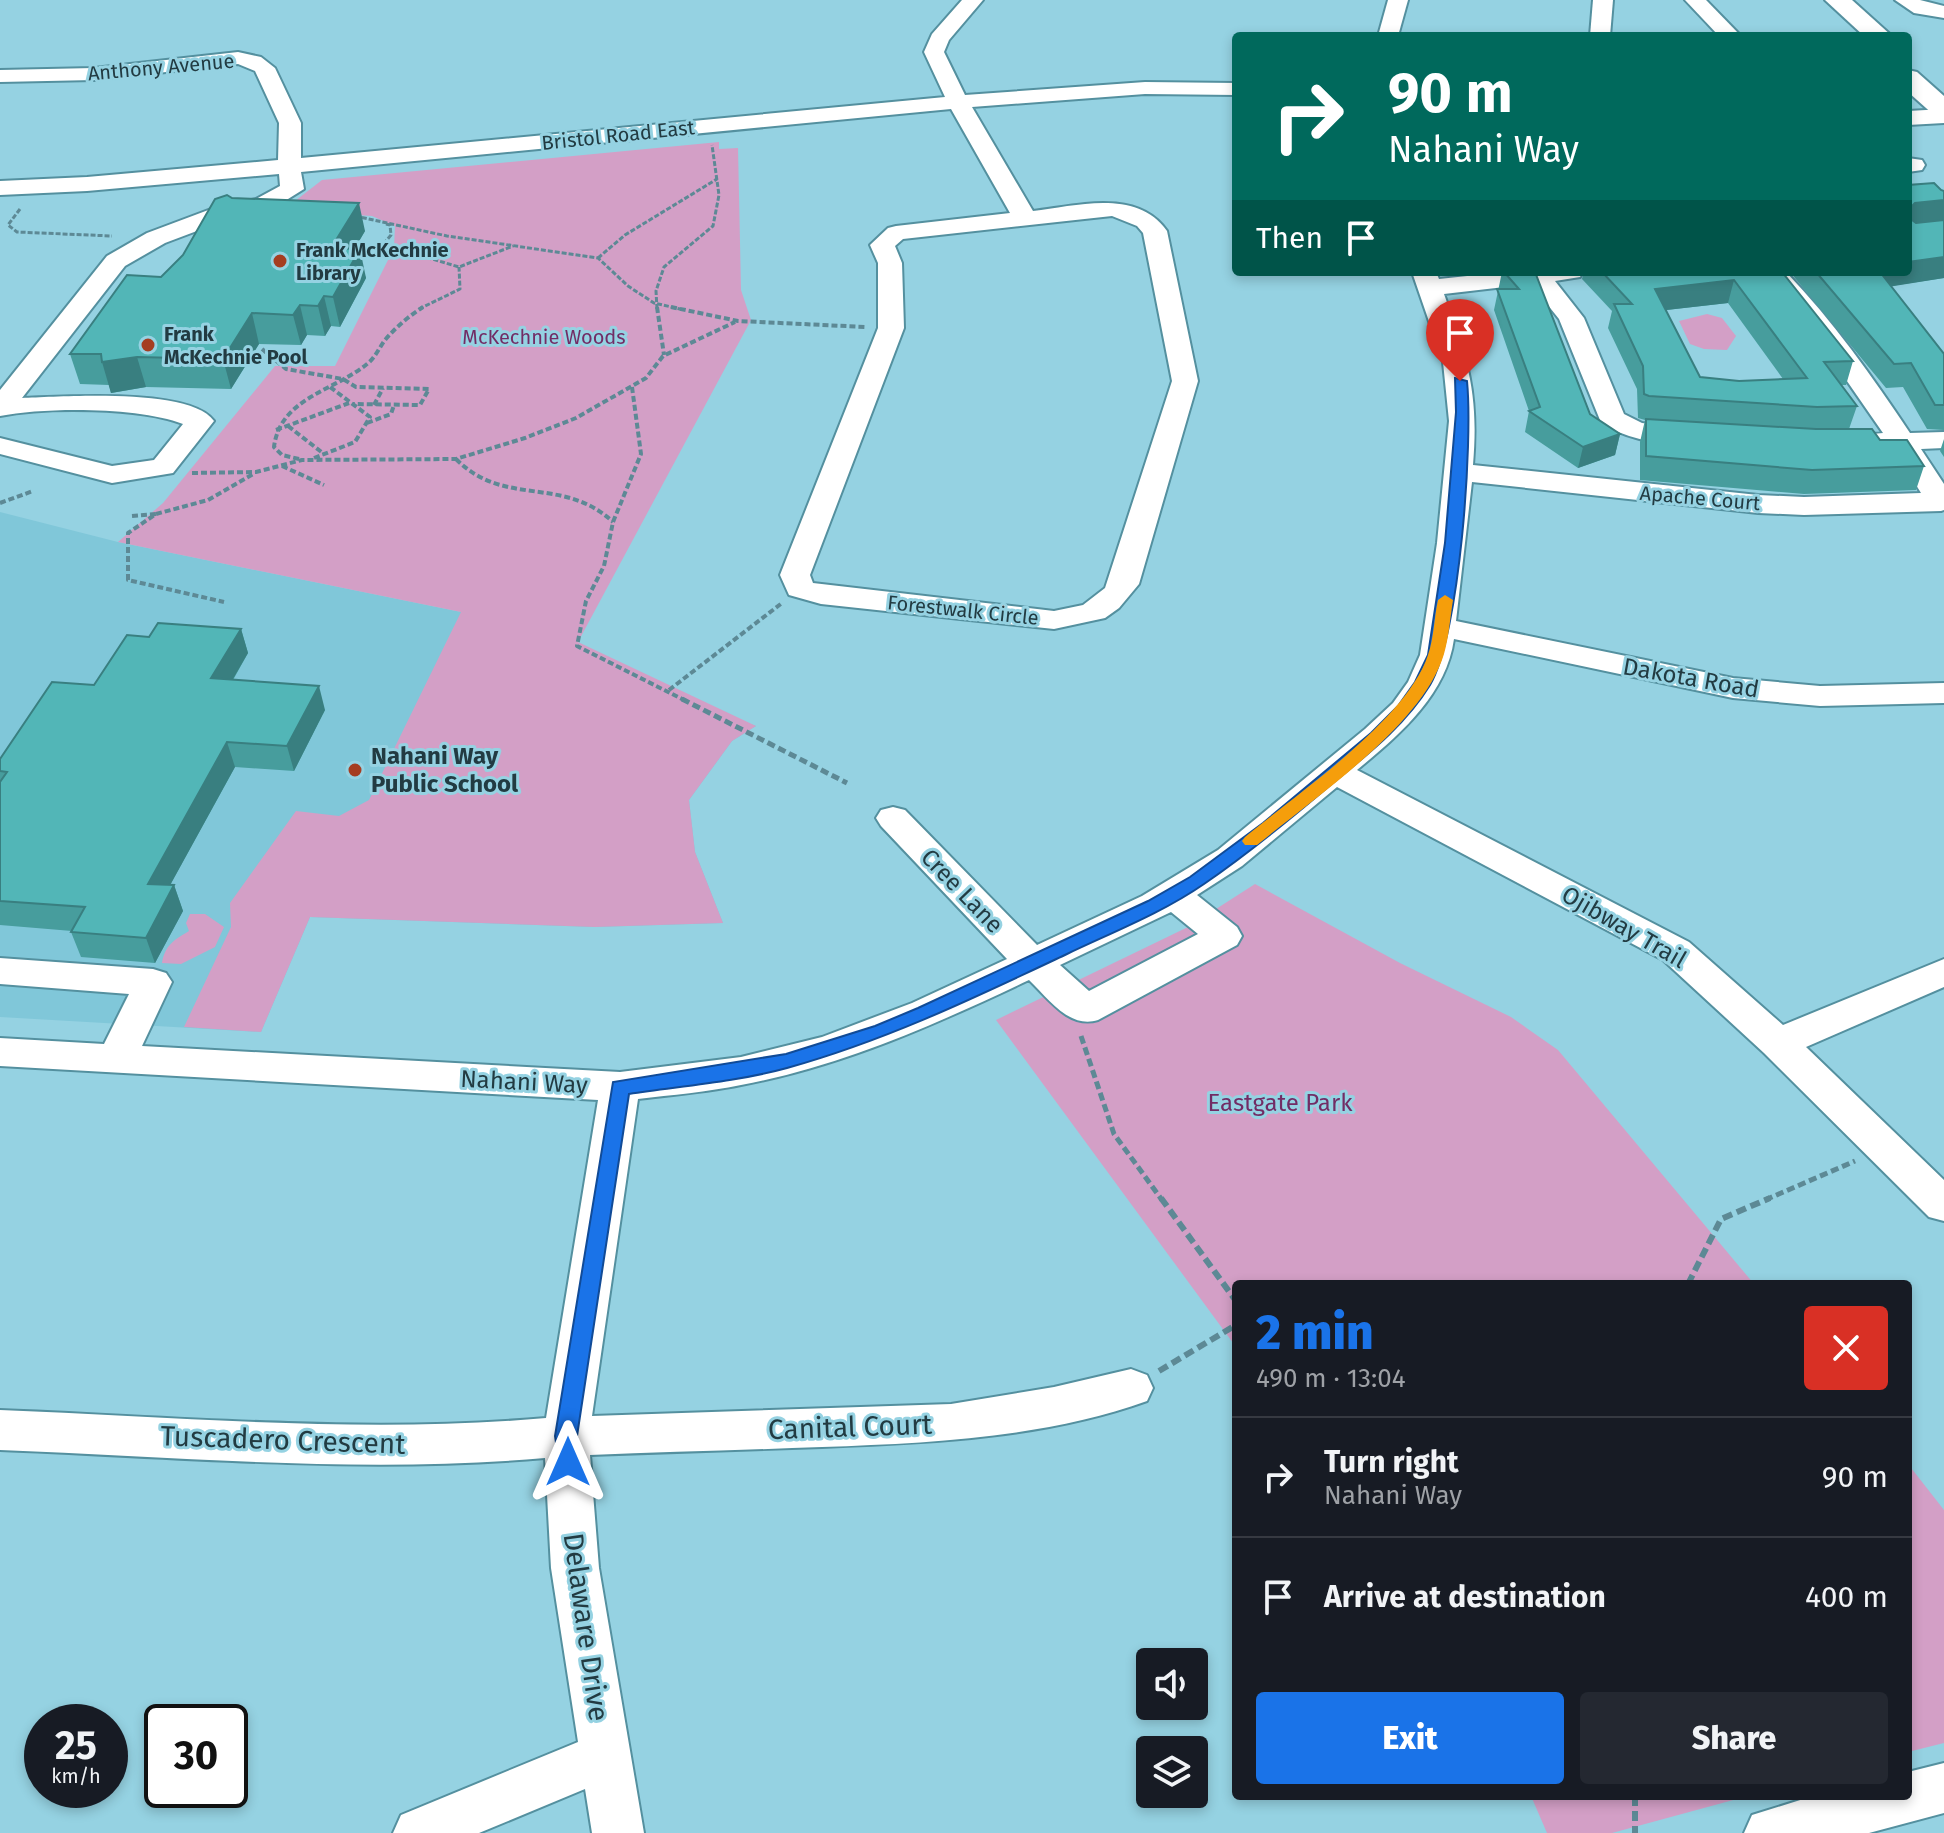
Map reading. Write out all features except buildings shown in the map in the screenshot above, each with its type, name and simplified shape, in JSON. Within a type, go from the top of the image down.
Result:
[{"type":"main road","points":[[1837,0],[1874,32]]},
{"type":"main road","points":[[1912,60],[1943,103]]},
{"type":"main road","points":[[1912,81],[1943,103]]},
{"type":"street","points":[[973,0],[939,38],[934,52],[958,102],[1025,218]]},
{"type":"street","points":[[1389,32],[1398,0]]},
{"type":"street","points":[[1600,32],[1603,0]]},
{"type":"street","points":[[1695,0],[1727,32]]},
{"type":"street","points":[[1905,0],[1921,9],[1944,12]]},
{"type":"street","name":"Anthony Avenue","points":[[0,76],[94,74],[238,58],[254,61],[264,68],[290,123],[289,166]]},
{"type":"street","name":"Bristol Road East","points":[[0,188],[87,184],[1119,89],[1232,89]]},
{"type":"street","points":[[1912,107],[1943,103]]},
{"type":"street","points":[[1912,116],[1943,103]]},
{"type":"street","points":[[0,408],[107,272],[134,248],[219,214],[281,198],[292,189],[289,166]]},
{"type":"street","name":"Forestwalk Circle","points":[[1115,209],[1145,221],[1155,231],[1185,381],[1124,584],[1110,603],[1088,616],[1054,620],[821,595],[800,589],[795,575],[891,328],[890,263],[882,245],[896,233],[1025,218],[1115,209]]},
{"type":"street","points":[[1427,280],[1515,276]]},
{"type":"street","points":[[1538,276],[1571,318],[1612,419],[1636,431],[1721,438]]},
{"type":"street","points":[[1776,276],[1798,298],[1904,442],[1942,502]]},
{"type":"street","name":"Nahani Way","points":[[0,1052],[620,1087],[741,1071],[829,1049],[882,1031],[1174,895],[1230,858],[1335,772],[1404,710],[1423,683],[1436,655],[1442,627],[1463,421],[1460,381],[1427,280]]},
{"type":"street","points":[[0,408],[129,405],[183,413],[200,421],[163,467],[112,475],[0,446]]},
{"type":"street","points":[[1840,442],[1944,440]]},
{"type":"street","name":"Apache Court","points":[[1458,472],[1758,504],[1804,506],[1942,502]]},
{"type":"street","name":"Dakota Road","points":[[1442,627],[1733,688],[1820,696],[1944,693]]},
{"type":"street","name":"Ojibway Trail","points":[[1335,772],[1676,951],[1778,1043],[1944,1205]]},
{"type":"street","name":"Cree Lane","points":[[893,818],[1032,963]]},
{"type":"street","points":[[1032,963],[1085,1010],[1224,936],[1174,895]]},
{"type":"street","points":[[0,971],[153,982],[116,1059]]},
{"type":"street","points":[[1778,1043],[1944,972]]},
{"type":"street","name":"Delaware Drive","points":[[618,1833],[575,1568],[566,1436],[620,1087]]},
{"type":"street","name":"Canital Court","points":[[566,1436],[951,1423],[1054,1406],[1131,1388]]},
{"type":"street","name":"Tuscadero Crescent","points":[[0,1430],[357,1444],[498,1442],[566,1436]]},
{"type":"street","points":[[419,1833],[605,1757]]},
{"type":"street","points":[[1912,1796],[1944,1788]]},
{"type":"street","points":[[1770,1833],[1898,1800]]},
{"type":"path","points":[[663,356],[664,345],[654,303],[654,288],[663,268],[713,226],[718,209],[710,126]]},
{"type":"path","points":[[598,258],[657,214],[693,196],[717,179]]},
{"type":"path","points":[[24,205],[8,225],[17,232],[164,235]]},
{"type":"path","points":[[355,216],[447,236],[598,258],[628,286],[654,303],[738,321],[891,328]]},
{"type":"path","points":[[380,221],[390,225],[391,235],[386,241],[389,250],[409,252],[459,267],[502,248],[518,245]]},
{"type":"path","points":[[302,460],[282,455],[274,447],[274,431],[285,415],[368,364],[385,340],[421,307],[460,289],[459,267]]},
{"type":"path","points":[[163,467],[212,475],[256,472],[311,459],[456,459],[555,428],[646,378],[663,356],[738,321]]},
{"type":"path","points":[[262,349],[286,369],[343,379],[356,387],[429,389],[420,405],[351,403],[274,431]]},
{"type":"path","points":[[311,459],[355,442],[370,417],[330,387]]},
{"type":"path","points":[[632,387],[641,454],[636,474],[613,522],[604,566],[586,601],[577,646],[847,783]]},
{"type":"path","points":[[374,405],[383,388]]},
{"type":"path","points":[[366,423],[391,414],[394,405]]},
{"type":"path","points":[[288,426],[324,454]]},
{"type":"path","points":[[456,459],[477,479],[579,500],[606,513],[613,522]]},
{"type":"path","points":[[281,466],[324,485]]},
{"type":"path","points":[[132,516],[188,510],[220,495],[256,472]]},
{"type":"path","points":[[0,503],[33,491]]},
{"type":"path","points":[[156,514],[128,533],[128,580],[224,602]]},
{"type":"path","points":[[669,690],[800,589]]},
{"type":"path","points":[[1074,1028],[1084,1039],[1114,1134],[1232,1296]]},
{"type":"path","points":[[1690,1280],[1721,1219],[1884,1148]]},
{"type":"path","points":[[1131,1388],[1232,1327]]},
{"type":"path","points":[[1635,1800],[1635,1833]]},
{"type":"shaded area","name":"Nahani Way Public School","points":[[0,512],[118,542],[461,612],[756,726],[732,741],[689,800],[695,852],[723,923],[595,927],[310,917],[261,1032],[0,1017]]},
{"type":"green space","name":"McKechnie Woods","points":[[719,142],[719,149],[738,148],[741,290],[751,320],[578,642],[756,726],[732,741],[689,800],[695,852],[723,923],[595,927],[310,917],[261,1032],[184,1027],[231,927],[230,903],[296,811],[339,816],[369,800],[461,612],[118,542],[163,503],[275,366],[335,366],[394,248],[395,226],[372,216],[325,213],[295,201],[322,180]]},
{"type":"green space","points":[[1707,314],[1722,318],[1736,336],[1727,350],[1704,349],[1690,344],[1679,321]]},
{"type":"green space","name":"Eastgate Park","points":[[1255,884],[1400,963],[1511,1017],[1558,1050],[1751,1280],[1232,1280],[1232,1342],[996,1020],[1188,927]]},
{"type":"green space","points":[[190,914],[205,914],[224,927],[215,947],[181,964],[162,963],[171,944],[189,931],[186,923]]},
{"type":"green space","points":[[1912,1469],[1944,1510],[1944,1743],[1912,1751]]},
{"type":"green space","points":[[1533,1800],[1733,1800],[1612,1833],[1547,1833]]},
{"type":"slow traffic","points":[[1251,841],[1404,710],[1423,683],[1436,655],[1445,600]]},
{"type":"place","name":"Frank McKechnie Library","points":[[280,261]]},
{"type":"place","name":"Frank McKechnie Pool","points":[[148,345]]},
{"type":"place","name":"Nahani Way Public School","points":[[355,770]]},
{"type":"route","points":[[568,1462],[566,1436],[620,1087],[741,1071],[829,1049],[882,1031],[1174,895],[1212,871],[1269,827],[1404,710],[1423,683],[1436,655],[1444,611],[1461,448],[1463,412],[1460,381]]}]
